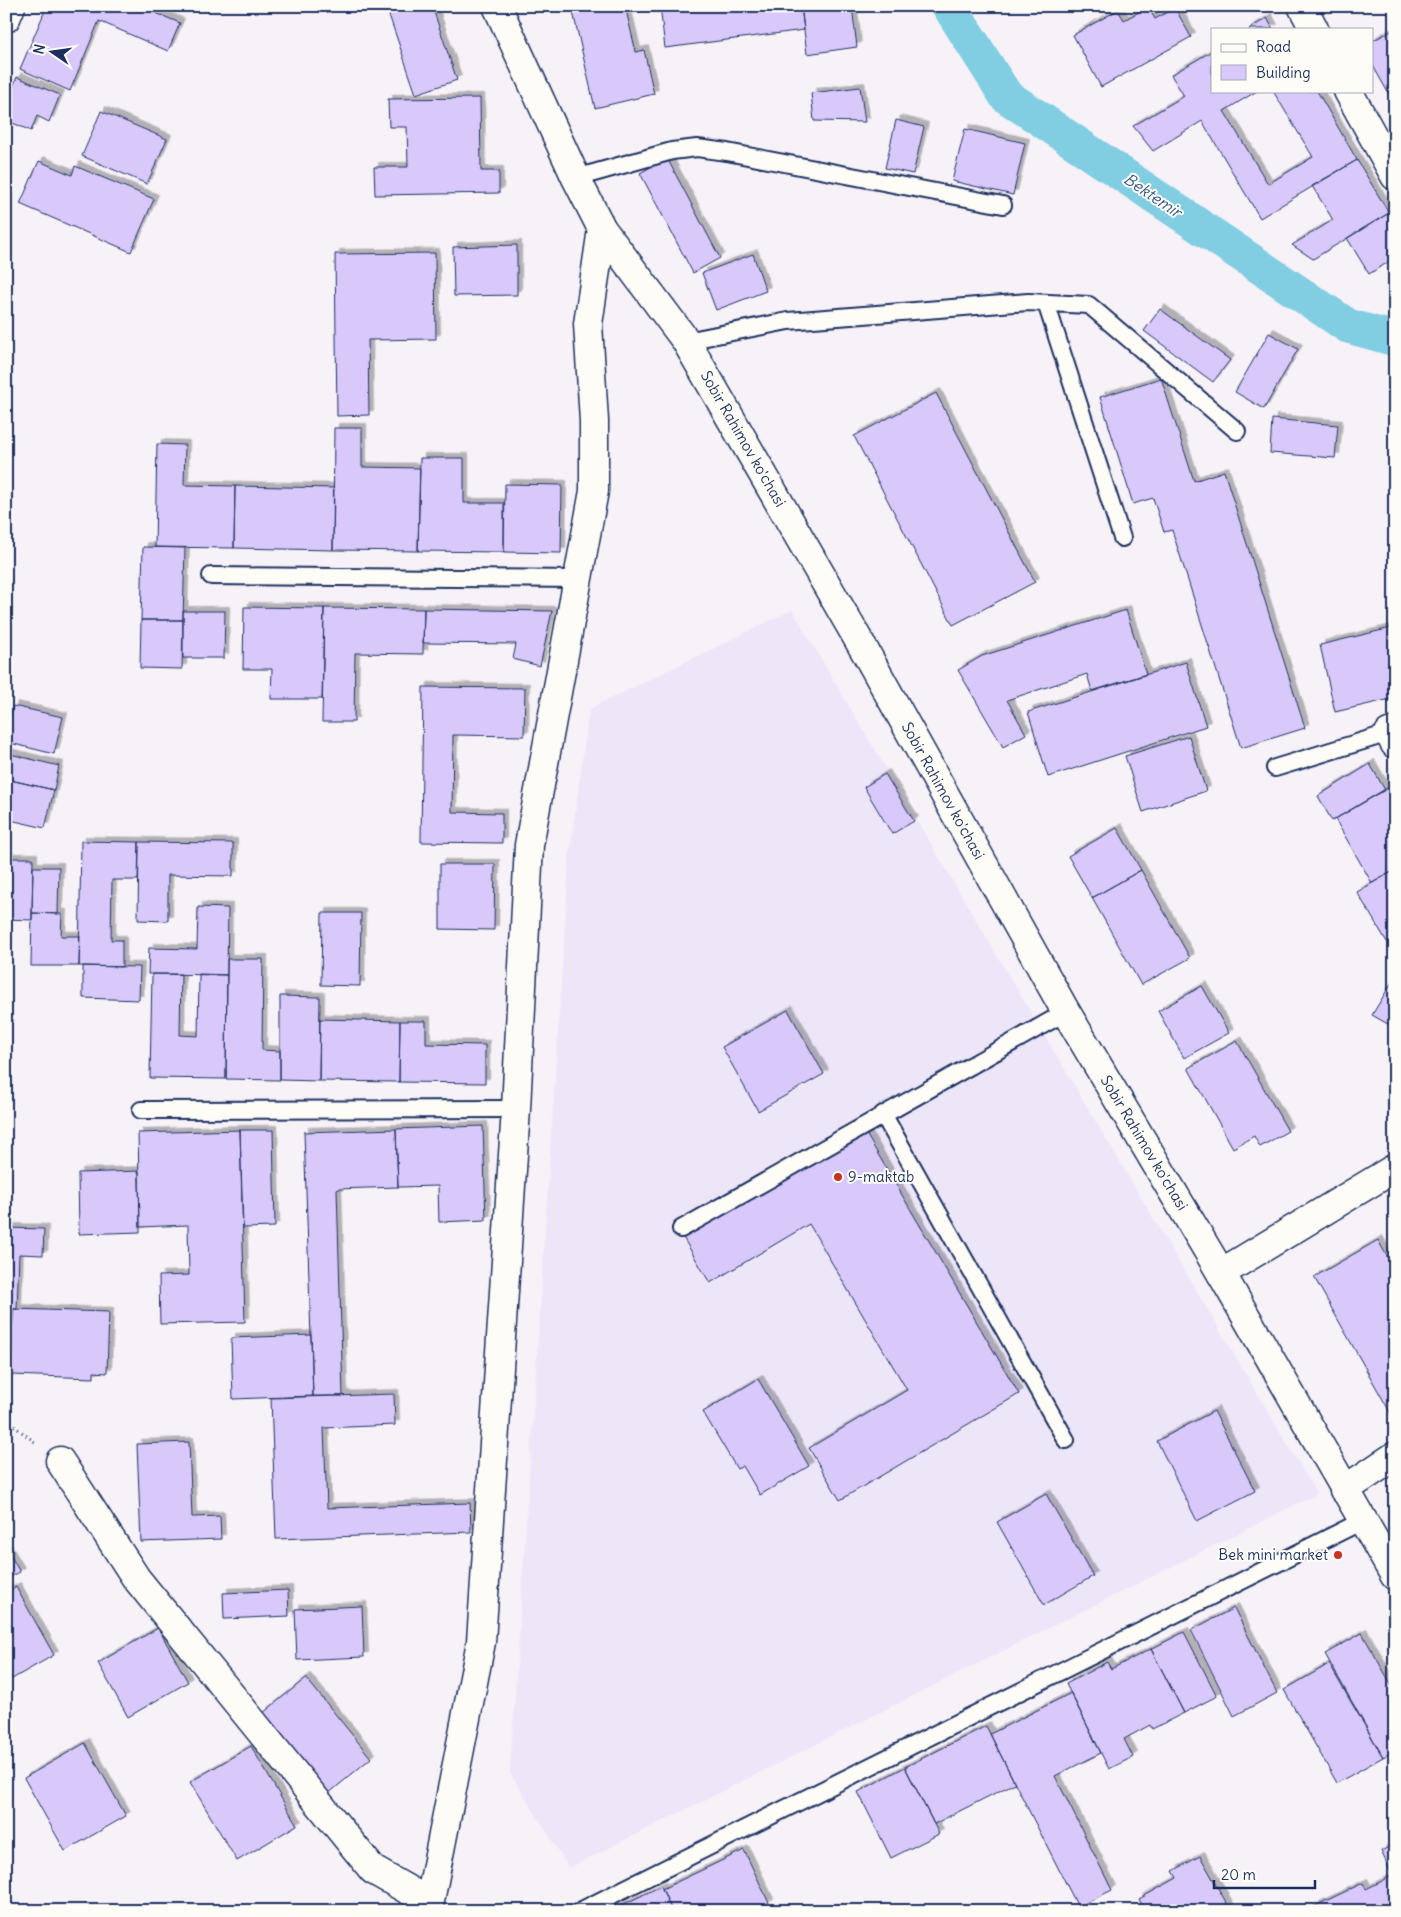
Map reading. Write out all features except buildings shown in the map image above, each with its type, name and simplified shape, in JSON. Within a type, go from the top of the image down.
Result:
[{"type":"street","points":[[6,18],[11,6]]},
{"type":"street","name":"Sobir Rahimov ko'chasi","points":[[497,6],[576,178],[602,229],[686,341],[866,652],[1066,1012],[1221,1273],[1395,1576]]},
{"type":"street","points":[[1302,6],[1313,28]]},
{"type":"street","points":[[1349,92],[1395,176]]},
{"type":"street","points":[[60,1461],[136,1578],[373,1870],[428,1906],[481,1642],[516,1109],[529,845],[594,491],[594,420],[588,324],[602,229]]},
{"type":"street","points":[[1221,1273],[1395,1168]]},
{"type":"street","points":[[1344,1490],[1395,1456]]},
{"type":"lane","points":[[576,178],[672,151],[696,148],[727,152],[1004,205]]},
{"type":"lane","points":[[686,341],[788,321],[1028,302],[1090,305],[1237,431]]},
{"type":"lane","points":[[1046,303],[1122,538]]},
{"type":"lane","points":[[211,576],[579,579]]},
{"type":"lane","points":[[1275,768],[1393,736]]},
{"type":"lane","points":[[681,1229],[1066,1012]]},
{"type":"lane","points":[[141,1110],[516,1109]]},
{"type":"lane","points":[[883,1114],[1066,1440]]},
{"type":"lane","points":[[580,1911],[1362,1521]]},
{"type":"path","points":[[6,1420],[60,1461]]},
{"type":"shaded area","name":"9-maktab","points":[[792,610],[1317,1494],[569,1868],[510,1773],[569,859],[589,709]]},
{"type":"waterway","name":"Bektemir","points":[[949,6],[1006,96],[1348,326],[1395,339]]},
{"type":"place","name":"9-maktab","points":[[838,1177]]},
{"type":"place","name":"Bek mini market","points":[[1338,1555]]}]
